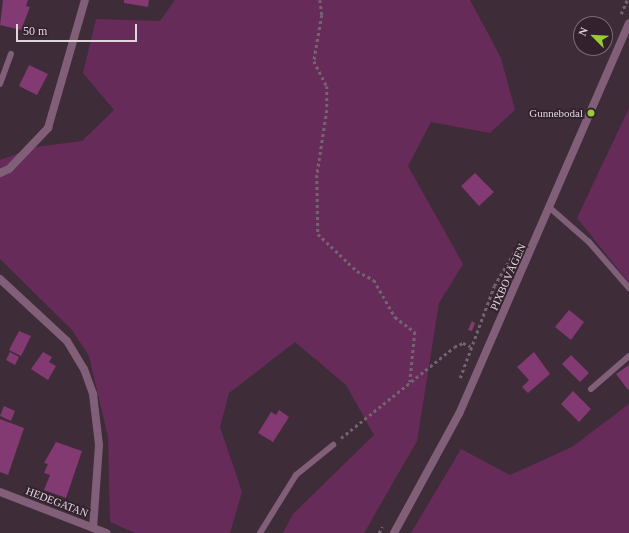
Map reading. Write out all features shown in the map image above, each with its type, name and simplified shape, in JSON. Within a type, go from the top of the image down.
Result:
[{"type":"street","points":[[0,173],[9,169],[48,128],[84,0]]},
{"type":"street","name":"PIXBOVÄGEN","points":[[394,533],[459,414],[550,208],[629,23]]},
{"type":"street","points":[[0,279],[67,340],[84,369],[93,394],[99,445],[93,528]]},
{"type":"street","name":"HEDEGATAN","points":[[0,492],[106,533]]},
{"type":"lane","points":[[0,84],[11,54]]},
{"type":"lane","points":[[550,208],[589,242],[629,288]]},
{"type":"lane","points":[[591,389],[629,356]]},
{"type":"lane","points":[[260,533],[296,475],[333,445]]},
{"type":"path","points":[[320,0],[322,15],[314,62],[328,86],[327,110],[317,175],[318,234],[357,270],[374,280],[395,317],[416,332],[410,382]]},
{"type":"path","points":[[618,21],[627,0]]},
{"type":"path","points":[[459,381],[486,311],[517,248]]},
{"type":"path","points":[[333,445],[454,347],[463,343],[472,344]]},
{"type":"path","points":[[379,533],[386,522]]},
{"type":"shaded area","points":[[175,0],[470,0],[501,58],[515,110],[490,133],[431,122],[408,166],[463,264],[439,303],[417,441],[364,533],[283,533],[293,514],[374,435],[346,385],[295,342],[229,393],[220,427],[242,492],[230,533],[135,533],[110,522],[108,437],[89,356],[72,330],[0,259],[0,160],[36,147],[82,141],[114,110],[83,73],[96,19],[160,21]]},
{"type":"shaded area","points":[[629,108],[629,283],[577,218]]},
{"type":"shaded area","points":[[629,404],[629,533],[411,533],[461,449],[510,475],[572,447]]},
{"type":"building","points":[[3,0],[28,0],[26,6],[30,7],[21,30],[0,25]]},
{"type":"building","points":[[124,0],[149,0],[148,7],[124,3]]},
{"type":"building","points":[[29,65],[48,74],[37,95],[19,86]]},
{"type":"building","points":[[475,173],[494,192],[479,206],[461,186]]},
{"type":"building","points":[[569,310],[584,322],[571,340],[555,327]]},
{"type":"building","points":[[472,321],[475,323],[472,331],[468,330]]},
{"type":"building","points":[[19,331],[31,336],[21,356],[9,350]]},
{"type":"building","points":[[10,352],[19,357],[15,365],[6,360]]},
{"type":"building","points":[[43,352],[52,357],[49,362],[56,366],[48,380],[31,369]]},
{"type":"building","points":[[534,352],[550,374],[528,393],[522,387],[529,380],[517,367]]},
{"type":"building","points":[[571,355],[589,373],[580,382],[562,364]]},
{"type":"building","points":[[629,365],[629,389],[628,390],[616,374]]},
{"type":"building","points":[[573,391],[591,409],[579,422],[561,404]]},
{"type":"building","points":[[4,406],[15,411],[11,421],[0,416]]},
{"type":"building","points":[[279,410],[289,417],[273,442],[258,433],[271,412],[276,415]]},
{"type":"building","points":[[0,419],[24,428],[8,475],[0,472]]},
{"type":"building","points":[[56,442],[82,451],[66,498],[44,490],[50,475],[44,473],[48,464],[44,463]]},
{"type":"place","name":"Gunnebodal","points":[[591,113]]}]
